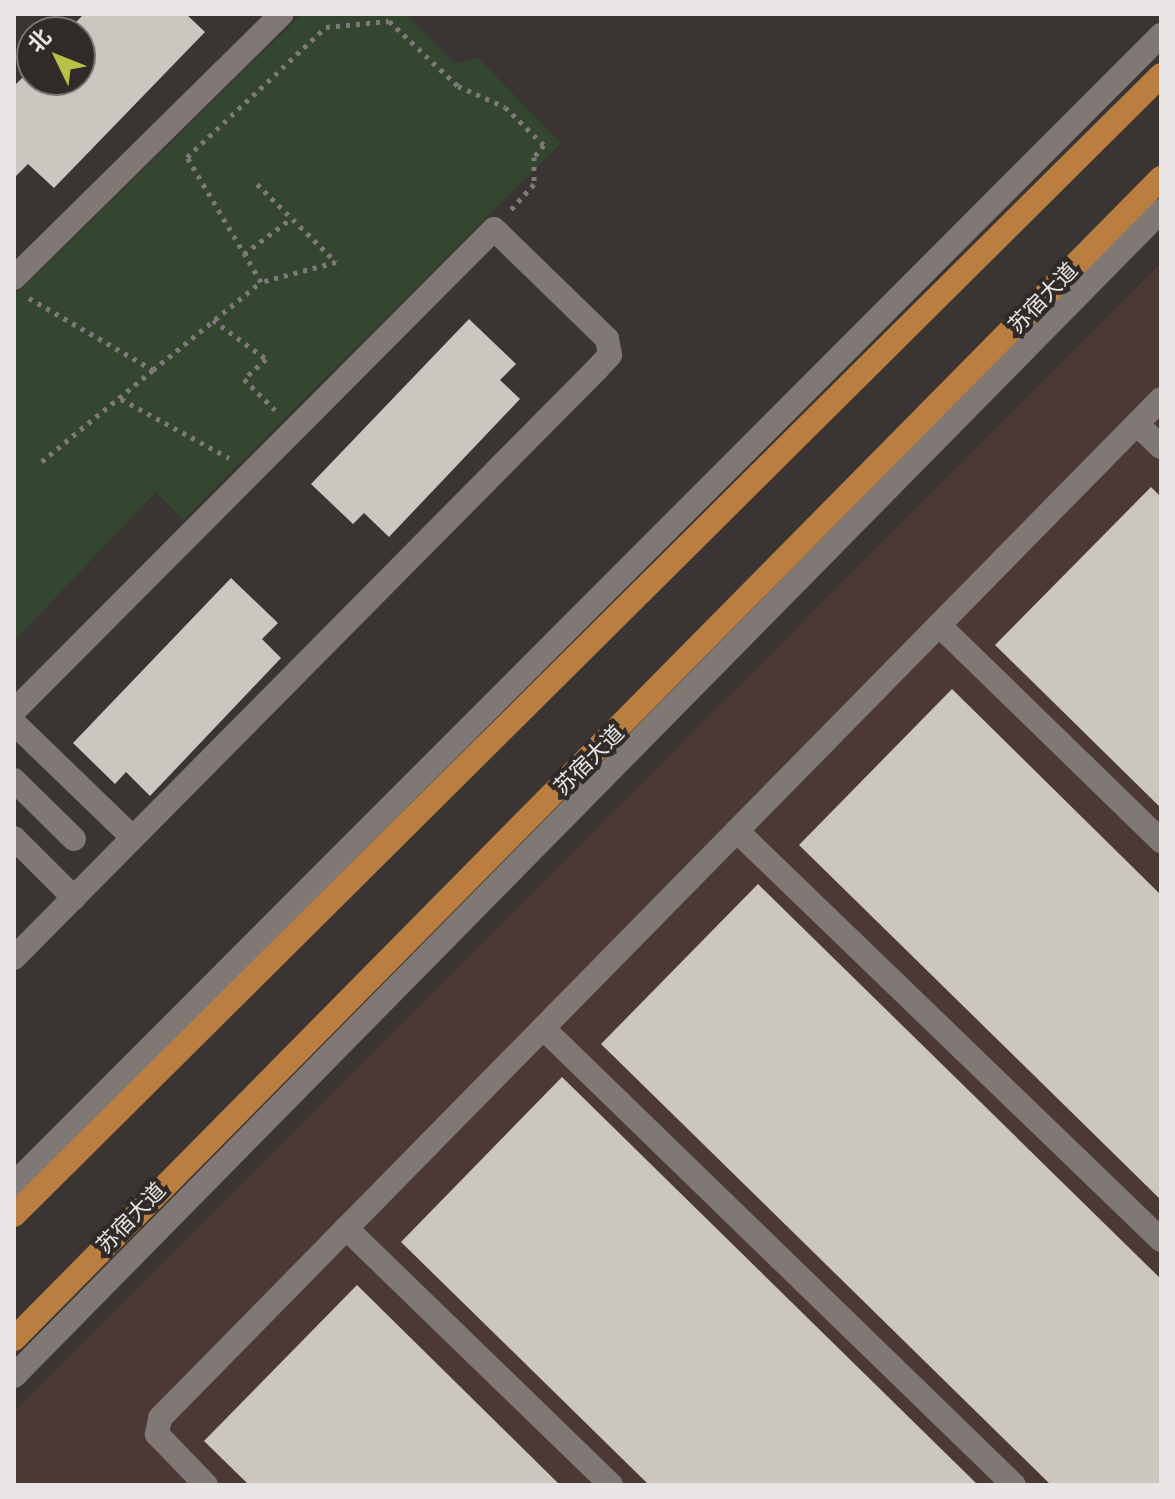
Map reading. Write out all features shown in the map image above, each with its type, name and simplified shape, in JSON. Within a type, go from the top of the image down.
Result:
[{"type":"main road","points":[[14,1215],[1161,75]]},
{"type":"main road","name":"苏宿大道","points":[[14,1339],[1161,178]]},
{"type":"lane","points":[[14,278],[282,14]]},
{"type":"lane","points":[[14,1184],[1161,35]]},
{"type":"lane","points":[[14,1376],[1161,211]]},
{"type":"lane","points":[[14,711],[494,229],[607,339],[610,355],[14,958]]},
{"type":"lane","points":[[206,1485],[157,1434],[160,1418],[1161,399]]},
{"type":"lane","points":[[1137,424],[1161,447]]},
{"type":"lane","points":[[939,625],[1161,841]]},
{"type":"lane","points":[[14,723],[133,838]]},
{"type":"lane","points":[[14,780],[74,839]]},
{"type":"lane","points":[[737,831],[1161,1240]]},
{"type":"lane","points":[[14,838],[74,898]]},
{"type":"lane","points":[[543,1028],[1014,1485]]},
{"type":"lane","points":[[346,1228],[611,1485]]},
{"type":"path","points":[[261,282],[187,157],[312,34],[345,20],[389,21],[458,86],[505,107],[544,145],[534,157],[534,184],[494,229]]},
{"type":"path","points":[[41,462],[261,282],[336,262],[257,184]]},
{"type":"path","points":[[244,254],[292,218]]},
{"type":"path","points":[[14,289],[153,370]]},
{"type":"path","points":[[213,320],[266,359],[244,379],[295,429]]},
{"type":"path","points":[[121,399],[253,471]]},
{"type":"shaded area","points":[[1161,263],[1161,1485],[14,1485],[14,1412]]},
{"type":"green space","points":[[302,14],[405,14],[455,64],[478,58],[561,143],[183,520],[156,492],[14,641],[14,296]]},
{"type":"building","points":[[186,14],[205,32],[54,188],[28,164],[14,178],[16,84],[16,96],[96,96],[96,16],[82,16]]},
{"type":"building","points":[[469,319],[516,364],[500,380],[520,399],[389,537],[364,513],[353,524],[311,484]]},
{"type":"building","points":[[1151,487],[1161,497],[1161,808],[995,645]]},
{"type":"building","points":[[231,578],[278,623],[262,639],[281,658],[150,796],[126,772],[115,784],[73,743]]},
{"type":"building","points":[[952,689],[1161,895],[1161,1200],[799,845]]},
{"type":"building","points":[[758,884],[1161,1279],[1161,1485],[1051,1485],[601,1044]]},
{"type":"building","points":[[562,1077],[978,1485],[649,1485],[401,1242]]},
{"type":"building","points":[[357,1285],[560,1485],[249,1485],[204,1441]]}]
